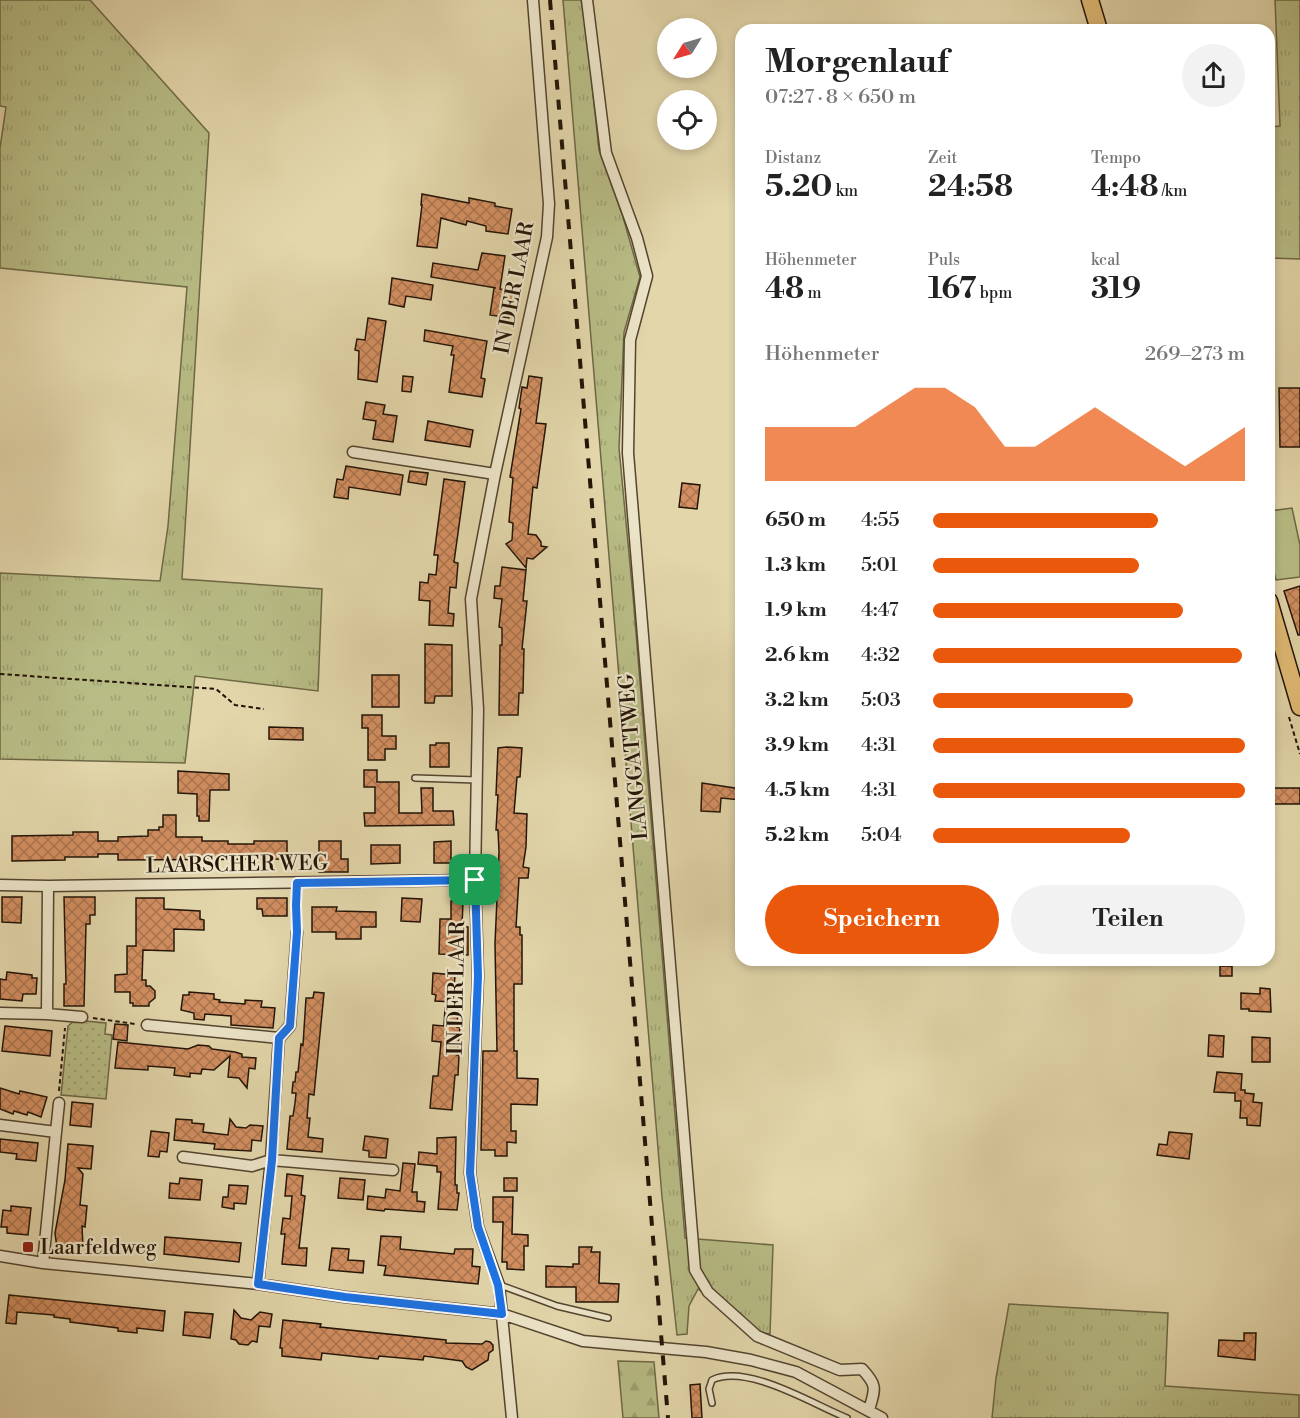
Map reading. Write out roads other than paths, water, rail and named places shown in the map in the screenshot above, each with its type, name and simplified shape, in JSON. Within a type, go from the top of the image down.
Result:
[{"type":"main road","points":[[1090,0],[1097,24]]},
{"type":"main road","points":[[1275,622],[1300,707]]},
{"type":"street","name":"IN DER LAAR","points":[[512,1418],[498,1285],[478,1227],[470,1173],[478,976],[475,880],[478,709],[471,599],[495,474],[547,237],[549,204],[533,0]]},
{"type":"street","name":"LANGGATTWEG","points":[[587,0],[606,153],[637,238],[647,276],[630,340],[628,453],[695,1270],[708,1292],[757,1336],[840,1370],[862,1369],[873,1380],[874,1392],[866,1415]]},
{"type":"street","points":[[353,452],[495,474]]},
{"type":"street","name":"LAARSCHER WEG","points":[[0,885],[475,880]]},
{"type":"street","points":[[47,1014],[48,886]]},
{"type":"street","points":[[258,1284],[272,1160],[279,1038],[290,1026],[297,932]]},
{"type":"street","points":[[0,1013],[82,1017]]},
{"type":"street","points":[[147,1025],[279,1038]]},
{"type":"street","points":[[43,1263],[59,1103]]},
{"type":"street","points":[[0,1125],[56,1132]]},
{"type":"street","points":[[183,1157],[252,1166],[272,1160],[393,1170]]},
{"type":"street","points":[[0,1256],[43,1263],[258,1284],[345,1297],[502,1314],[583,1341],[706,1352],[751,1360],[796,1372],[866,1415],[882,1418]]},
{"type":"lane","points":[[415,778],[477,780]]},
{"type":"lane","points":[[498,1285],[557,1306],[608,1318]]},
{"type":"lane","points":[[712,1403],[709,1389],[712,1380],[721,1376],[743,1378],[780,1386],[847,1418]]},
{"type":"railway","points":[[550,0],[668,1418]]},
{"type":"place","name":"Laarfeldweg","points":[[28,1247]]}]
